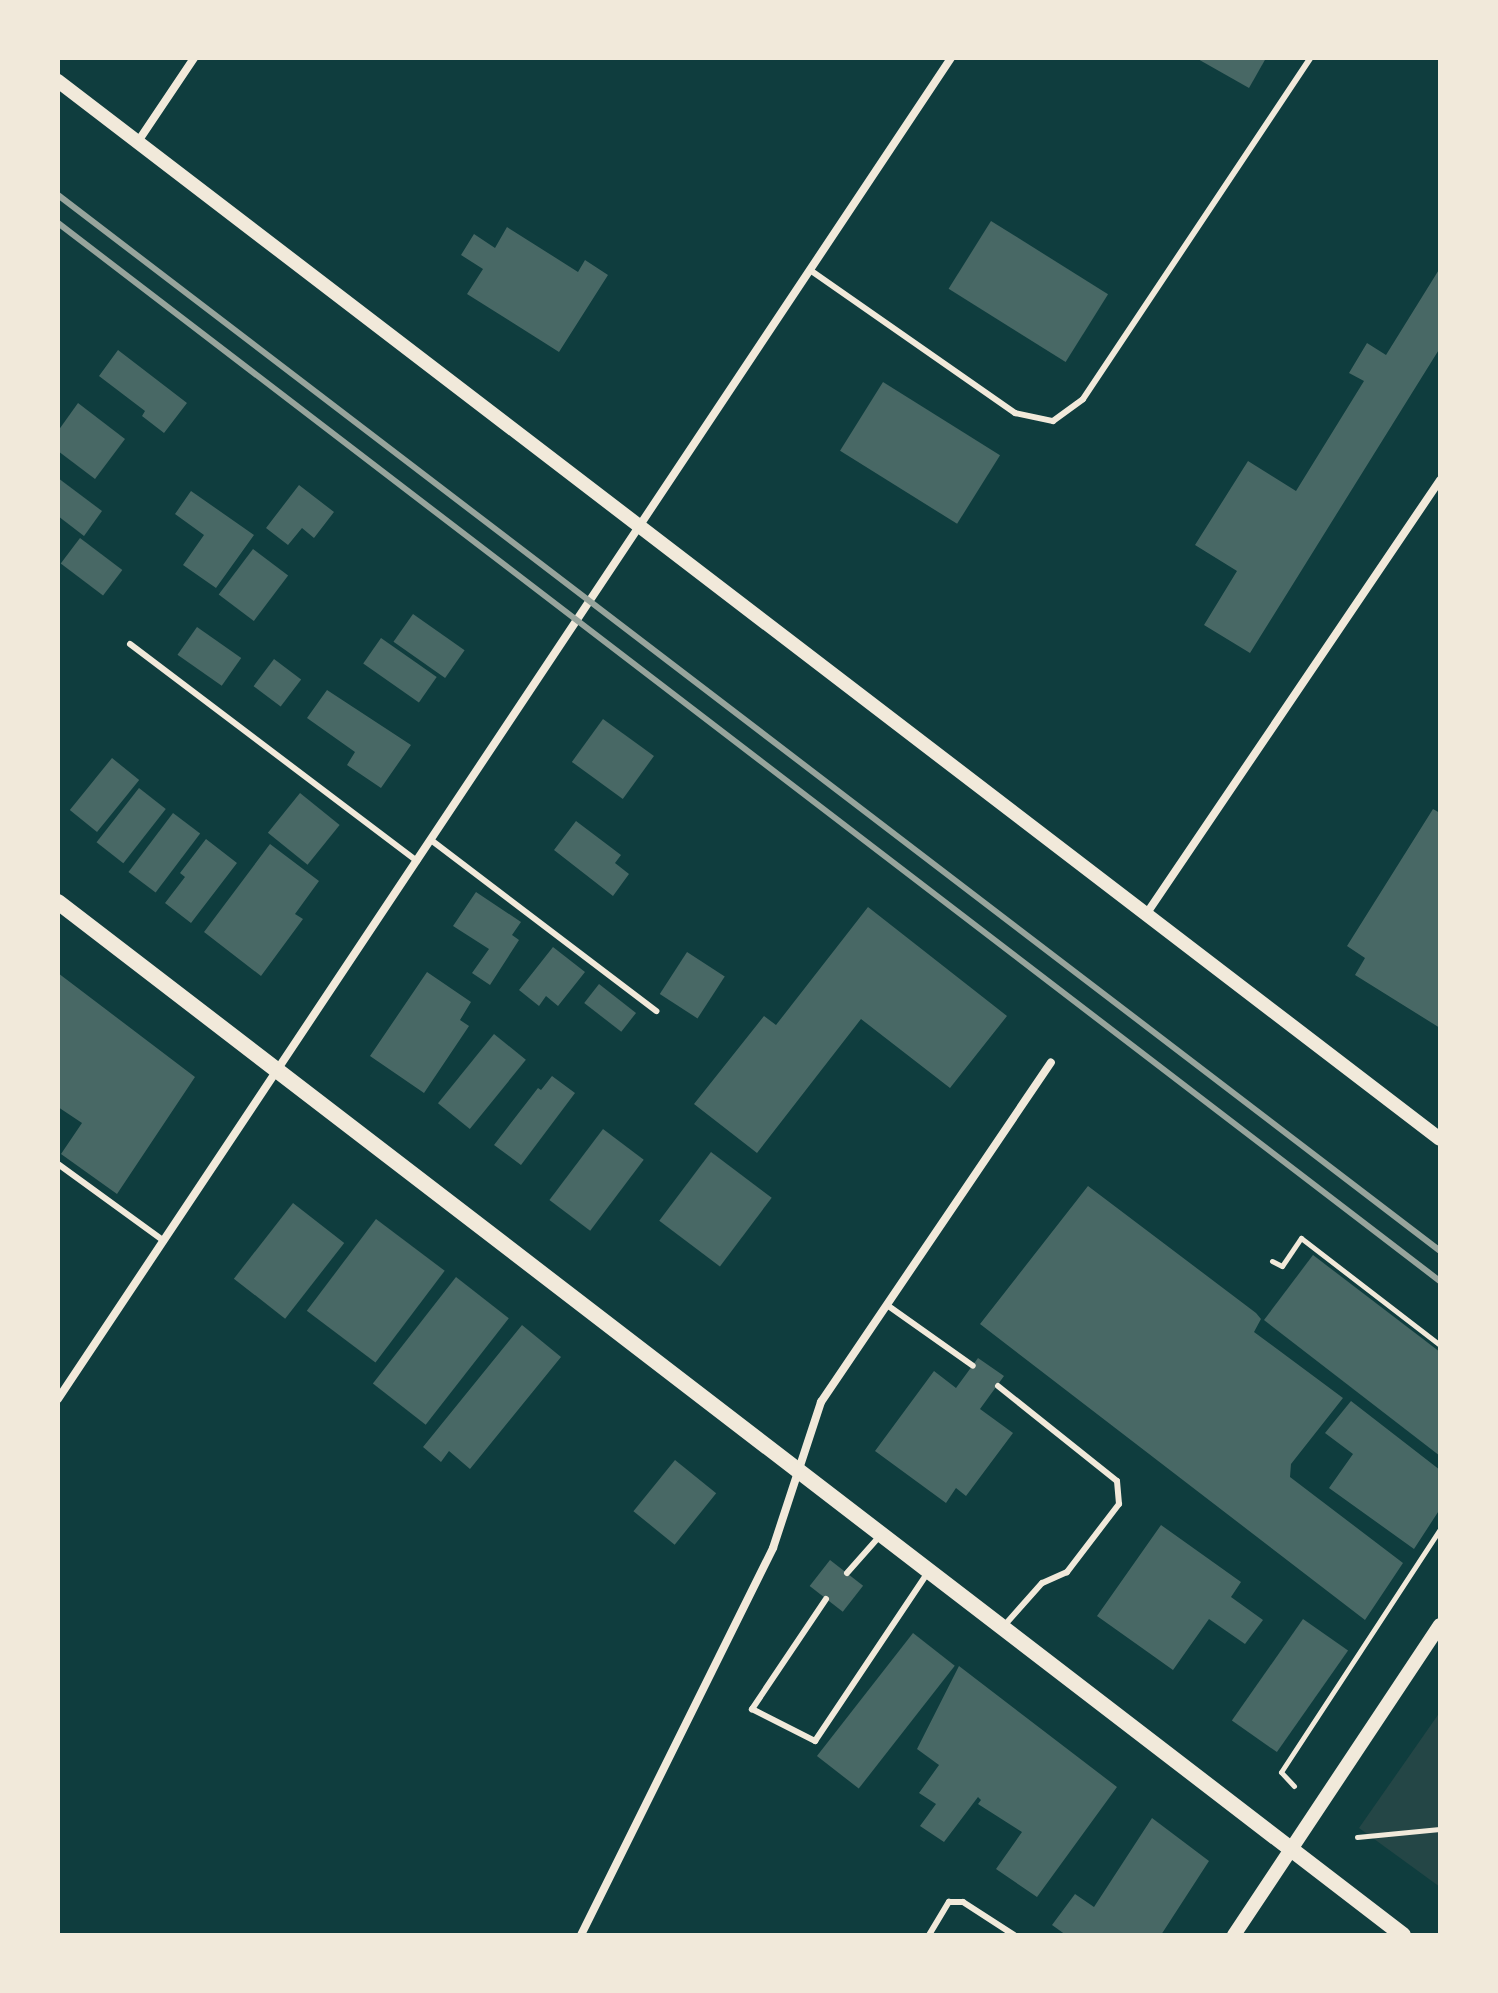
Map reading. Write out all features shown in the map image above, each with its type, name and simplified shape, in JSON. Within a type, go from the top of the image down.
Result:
[{"type":"main road","points":[[58,902],[1403,1935]]},
{"type":"street","points":[[139,140],[194,58]]},
{"type":"street","points":[[58,1399],[951,58]]},
{"type":"street","points":[[58,81],[1440,1139]]},
{"type":"street","points":[[1147,913],[1440,480]]},
{"type":"street","points":[[581,1935],[773,1548],[821,1402],[1051,1062]]},
{"type":"street","points":[[1234,1935],[1440,1625]]},
{"type":"lane","points":[[810,270],[1015,413],[1053,421],[1083,399],[1310,58]]},
{"type":"lane","points":[[130,644],[417,861]]},
{"type":"lane","points":[[431,840],[656,1011]]},
{"type":"lane","points":[[58,1164],[164,1241]]},
{"type":"lane","points":[[887,1305],[973,1366]]},
{"type":"lane","points":[[998,1386],[1117,1481],[1119,1504],[1067,1572],[1042,1583],[1003,1627]]},
{"type":"lane","points":[[847,1573],[881,1534]]},
{"type":"lane","points":[[826,1599],[752,1709],[815,1741],[929,1571]]},
{"type":"lane","points":[[929,1935],[949,1902],[963,1902],[1014,1935]]},
{"type":"path","points":[[1272,1261],[1282,1266],[1301,1238],[1440,1345]]},
{"type":"path","points":[[1294,1786],[1281,1772],[1440,1529]]},
{"type":"path","points":[[1357,1837],[1431,1830],[1440,1832]]},
{"type":"shaded area","points":[[1440,1712],[1440,1887],[1359,1828]]},
{"type":"building","points":[[1196,58],[1266,58],[1249,88]]},
{"type":"building","points":[[991,221],[1108,294],[1066,362],[949,289]]},
{"type":"building","points":[[507,227],[578,272],[585,260],[608,275],[559,352],[467,294],[483,269],[461,255],[474,234],[495,248]]},
{"type":"building","points":[[1440,268],[1440,348],[1250,653],[1204,625],[1237,571],[1195,545],[1248,461],[1296,491],[1364,381],[1349,373],[1367,343],[1386,355]]},
{"type":"building","points":[[118,350],[187,403],[164,433],[142,416],[145,411],[99,376]]},
{"type":"building","points":[[883,382],[1000,455],[957,524],[840,451]]},
{"type":"building","points":[[78,403],[125,439],[95,479],[58,451],[58,431]]},
{"type":"building","points":[[58,478],[102,511],[84,536],[58,516]]},
{"type":"building","points":[[299,485],[334,512],[314,538],[302,528],[288,545],[266,528]]},
{"type":"building","points":[[191,491],[254,535],[216,588],[183,565],[204,535],[175,514]]},
{"type":"building","points":[[80,538],[122,570],[103,595],[61,564]]},
{"type":"building","points":[[253,549],[288,575],[254,621],[219,595]]},
{"type":"building","points":[[413,614],[465,650],[445,678],[393,642]]},
{"type":"building","points":[[197,627],[241,658],[222,686],[177,655]]},
{"type":"building","points":[[381,638],[437,677],[419,702],[363,663]]},
{"type":"building","points":[[274,659],[301,679],[281,707],[254,686]]},
{"type":"building","points":[[327,690],[411,745],[381,788],[347,765],[355,752],[307,718]]},
{"type":"building","points":[[603,719],[654,756],[623,799],[572,762]]},
{"type":"building","points":[[112,758],[139,780],[97,832],[70,810]]},
{"type":"building","points":[[139,788],[166,809],[123,863],[97,842]]},
{"type":"building","points":[[300,793],[340,825],[308,865],[268,833]]},
{"type":"building","points":[[1433,809],[1440,813],[1440,1028],[1355,975],[1365,958],[1347,946]]},
{"type":"building","points":[[173,813],[200,833],[156,893],[128,872]]},
{"type":"building","points":[[576,821],[621,855],[615,863],[629,874],[613,896],[554,850]]},
{"type":"building","points":[[206,839],[237,863],[191,923],[165,903],[185,877],[180,873]]},
{"type":"building","points":[[270,844],[319,881],[295,914],[303,919],[261,976],[204,932]]},
{"type":"building","points":[[476,892],[521,922],[512,935],[519,940],[490,985],[472,973],[489,949],[453,926]]},
{"type":"building","points":[[868,907],[1007,1016],[950,1088],[861,1019],[757,1153],[694,1104],[764,1016],[776,1025]]},
{"type":"building","points":[[553,947],[585,972],[558,1006],[546,996],[539,1006],[519,990]]},
{"type":"building","points":[[687,952],[725,977],[698,1018],[660,994]]},
{"type":"building","points":[[427,972],[471,1002],[460,1020],[469,1026],[424,1093],[370,1056]]},
{"type":"building","points":[[58,973],[195,1077],[117,1194],[61,1154],[82,1123],[58,1107]]},
{"type":"building","points":[[599,984],[636,1013],[621,1032],[584,1003]]},
{"type":"building","points":[[494,1034],[526,1060],[470,1129],[438,1103]]},
{"type":"building","points":[[552,1076],[575,1093],[521,1165],[494,1145],[538,1088],[541,1090]]},
{"type":"building","points":[[603,1129],[644,1160],[590,1231],[549,1200]]},
{"type":"building","points":[[711,1152],[772,1198],[720,1266],[659,1221]]},
{"type":"building","points":[[1088,1186],[1256,1313],[1261,1319],[1254,1332],[1343,1398],[1291,1464],[1290,1477],[1403,1563],[1365,1620],[980,1324]]},
{"type":"building","points":[[293,1203],[344,1243],[285,1319],[234,1279]]},
{"type":"building","points":[[376,1219],[445,1271],[375,1363],[307,1311]]},
{"type":"building","points":[[1313,1255],[1440,1352],[1440,1456],[1264,1320]]},
{"type":"building","points":[[456,1277],[509,1318],[426,1425],[373,1383]]},
{"type":"building","points":[[522,1325],[561,1357],[470,1469],[449,1451],[441,1462],[423,1447]]},
{"type":"building","points":[[978,1358],[1004,1376],[980,1409],[1013,1433],[966,1496],[956,1488],[946,1503],[875,1451],[934,1371],[956,1388]]},
{"type":"building","points":[[1351,1401],[1440,1470],[1440,1509],[1414,1549],[1329,1488],[1353,1454],[1325,1433]]},
{"type":"building","points":[[675,1460],[716,1493],[675,1545],[633,1511]]},
{"type":"building","points":[[1161,1525],[1241,1582],[1231,1597],[1263,1620],[1245,1644],[1209,1619],[1173,1670],[1097,1616]]},
{"type":"building","points":[[830,1560],[863,1586],[843,1612],[810,1586]]},
{"type":"building","points":[[1303,1619],[1348,1651],[1277,1752],[1232,1721]]},
{"type":"building","points":[[913,1633],[955,1666],[859,1789],[817,1756]]},
{"type":"building","points":[[959,1666],[1117,1787],[1037,1897],[996,1869],[1022,1832],[978,1804],[981,1800],[978,1797],[944,1842],[920,1826],[936,1804],[919,1793],[939,1765],[917,1749]]},
{"type":"building","points":[[1152,1818],[1209,1861],[1161,1935],[1066,1935],[1052,1925],[1075,1894],[1094,1907]]},
{"type":"railway","points":[[58,195],[1440,1251]]},
{"type":"railway","points":[[58,223],[1440,1281]]}]
